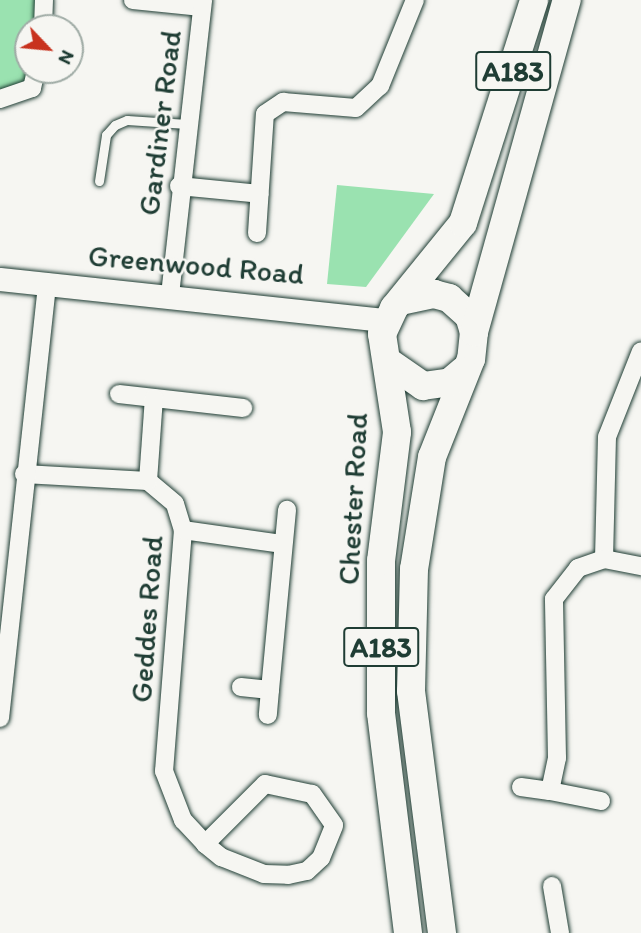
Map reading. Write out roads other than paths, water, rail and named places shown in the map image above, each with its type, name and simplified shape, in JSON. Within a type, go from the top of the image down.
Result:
[{"type":"main road","name":"A183","points":[[386,320],[463,223],[534,0]]},
{"type":"main road","name":"A183","points":[[442,933],[411,691],[414,569],[432,457],[463,371],[567,0]]},
{"type":"main road","points":[[405,299],[434,294],[449,298],[469,316],[474,332]]},
{"type":"main road","name":"Chester Road","points":[[386,320],[387,361],[397,432],[381,561],[381,713],[408,933]]},
{"type":"main road","points":[[387,361],[396,374],[423,386],[450,382],[463,371]]},
{"type":"street","points":[[133,0],[202,3]]},
{"type":"street","points":[[257,233],[265,114],[283,102],[356,108],[380,86],[415,0]]},
{"type":"street","name":"Gardiner Road","points":[[170,295],[179,187],[202,3]]},
{"type":"street","points":[[0,99],[32,88],[33,84]]},
{"type":"street","points":[[179,187],[260,194]]},
{"type":"street","name":"Greenwood Road","points":[[0,278],[386,320]]},
{"type":"street","points":[[0,718],[7,576],[24,474],[47,283]]},
{"type":"street","points":[[604,559],[607,437],[635,374],[641,351]]},
{"type":"street","points":[[120,394],[243,408]]},
{"type":"street","points":[[24,474],[148,481],[154,398]]},
{"type":"street","name":"Geddes Road","points":[[148,481],[175,504],[183,530],[164,771],[183,820],[205,844],[242,866],[288,875],[307,871],[321,858],[334,825],[313,794],[265,784],[205,844]]},
{"type":"street","points":[[268,715],[287,510]]},
{"type":"street","points":[[183,530],[283,544]]},
{"type":"street","points":[[550,791],[557,758],[554,600],[578,568],[604,559],[641,566]]},
{"type":"street","points":[[241,687],[270,690]]},
{"type":"street","points":[[521,787],[601,802]]},
{"type":"street","points":[[552,886],[560,933]]},
{"type":"lane","points":[[99,181],[106,135],[116,125],[127,120],[187,124]]}]
